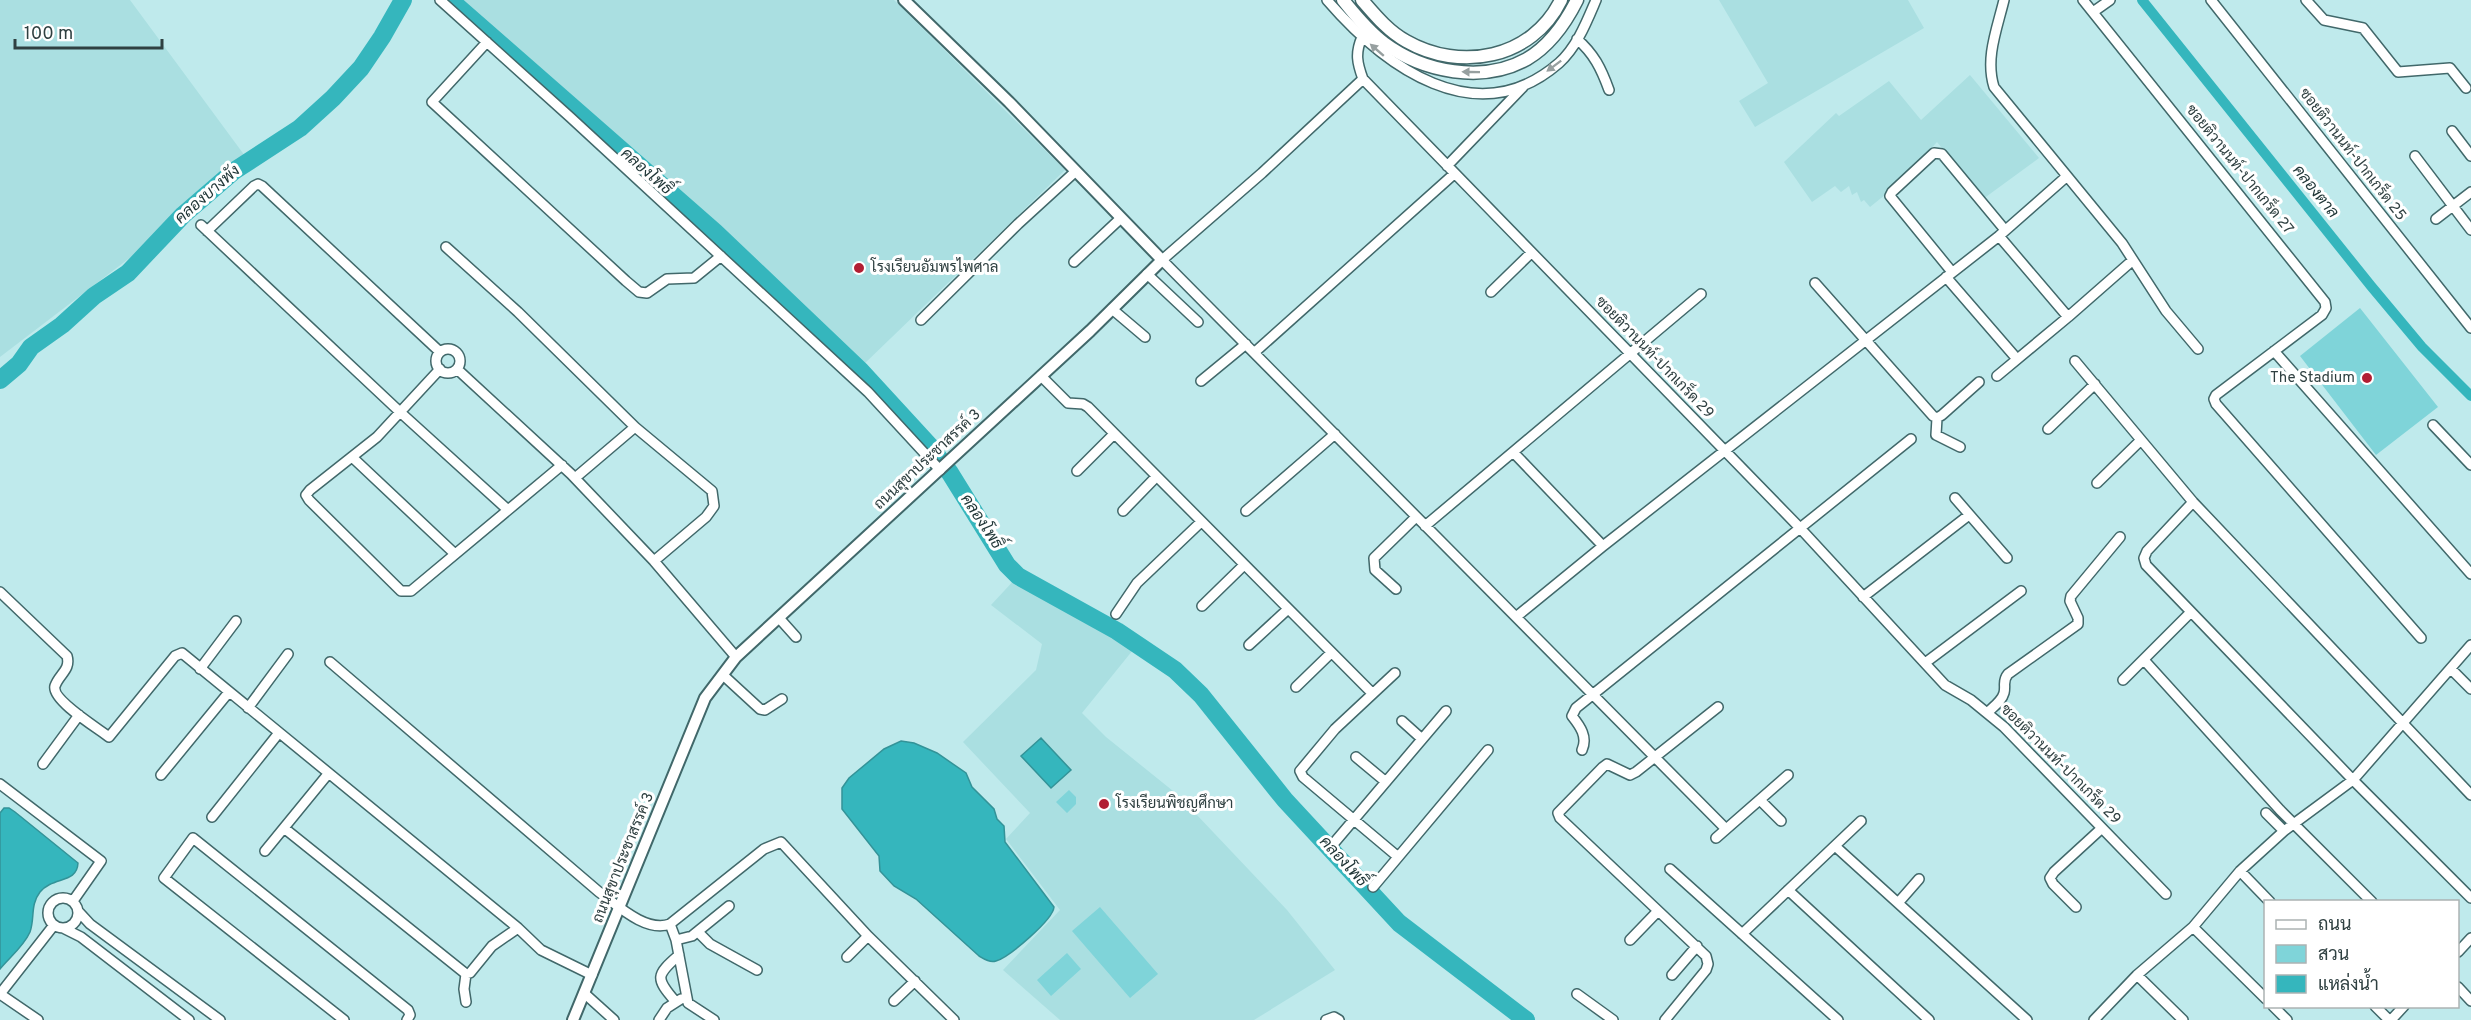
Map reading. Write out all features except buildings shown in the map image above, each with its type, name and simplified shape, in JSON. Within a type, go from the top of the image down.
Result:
[{"type":"main road","points":[[1342,0],[1366,28],[1383,43],[1403,55],[1428,66],[1466,73],[1485,72],[1527,58],[1561,27],[1577,0]]},
{"type":"main road","points":[[1362,0],[1390,30],[1407,41],[1433,53],[1457,58],[1482,58],[1521,45],[1549,19],[1561,0]]},
{"type":"street","points":[[440,0],[868,392],[943,467]]},
{"type":"street","points":[[904,0],[1009,102],[1162,260],[1726,829]]},
{"type":"street","points":[[1327,0],[1362,37],[1387,59],[1416,77],[1436,85],[1486,94],[1504,91],[1526,83],[1559,63],[1577,39],[1596,0]]},
{"type":"street","points":[[2004,0],[1989,62],[1994,87],[2122,243],[2166,311],[2198,349]]},
{"type":"street","name":"ซอยติวานนท์-ปากเกร็ด 27","points":[[2083,0],[2325,302],[2326,308],[2322,315],[2274,351]]},
{"type":"street","points":[[2093,12],[2110,0]]},
{"type":"street","name":"ซอยติวานนท์-ปากเกร็ด 25","points":[[2211,0],[2471,328]]},
{"type":"street","points":[[2306,0],[2324,20],[2363,28],[2398,72],[2450,68],[2466,88]]},
{"type":"street","points":[[1162,260],[1262,173],[1363,79],[1356,57],[1356,50],[1362,37]]},
{"type":"street","points":[[1577,39],[1599,63],[1609,90]]},
{"type":"street","points":[[487,42],[432,102],[626,281],[639,292],[646,293],[667,279],[694,278],[721,256]]},
{"type":"street","name":"ซอยติวานนท์-ปากเกร็ด 29","points":[[1363,79],[1800,528],[1945,685],[2004,727],[2166,894]]},
{"type":"street","points":[[1447,166],[1526,83]]},
{"type":"street","points":[[2452,131],[2471,156]]},
{"type":"street","points":[[2017,359],[1949,275],[1890,196],[1935,153],[1942,154],[2068,318]]},
{"type":"street","points":[[2415,156],[2471,230]]},
{"type":"street","points":[[921,320],[1018,224],[1076,171]]},
{"type":"street","points":[[1255,352],[1454,174]]},
{"type":"street","points":[[1516,617],[2002,233],[2066,177]]},
{"type":"street","points":[[440,352],[262,186],[258,184],[254,186],[204,228],[508,510]]},
{"type":"street","points":[[2436,219],[2471,192]]},
{"type":"street","points":[[1074,262],[1121,218]]},
{"type":"street","points":[[446,247],[518,312],[635,427],[712,491],[714,506],[706,517],[654,561]]},
{"type":"street","points":[[1491,292],[1531,253]]},
{"type":"street","name":"ถนนสุขาประชาสรรค์ 3","points":[[573,1020],[705,698],[736,657],[1041,376],[1162,260]]},
{"type":"street","points":[[1997,376],[2068,318],[2133,260]]},
{"type":"street","points":[[1147,274],[1198,322]]},
{"type":"street","points":[[1815,283],[1937,418]]},
{"type":"street","points":[[1425,526],[1701,294]]},
{"type":"street","points":[[1112,309],[1145,337]]},
{"type":"street","points":[[1200,381],[1246,344]]},
{"type":"street","points":[[448,349],[457,352],[460,361],[457,369],[448,373],[440,369],[436,361],[440,352],[448,349]]},
{"type":"street","points":[[2421,638],[2216,404],[2214,399],[2216,395],[2274,351],[2471,574]]},
{"type":"street","points":[[2075,361],[2193,502],[2471,795]]},
{"type":"street","points":[[440,369],[377,437],[306,495],[401,591],[411,591],[562,465]]},
{"type":"street","points":[[457,369],[575,478],[654,561],[736,657]]},
{"type":"street","points":[[1041,376],[1068,403],[1086,405],[1371,693]]},
{"type":"street","points":[[1960,447],[1936,435],[1937,418],[1979,382]]},
{"type":"street","points":[[2048,429],[2095,384]]},
{"type":"street","points":[[2433,425],[2471,465]]},
{"type":"street","points":[[575,478],[635,427]]},
{"type":"street","points":[[1077,471],[1114,434]]},
{"type":"street","points":[[1245,511],[1335,434]]},
{"type":"street","points":[[1582,750],[1585,743],[1583,732],[1572,713],[1592,694],[1911,439]]},
{"type":"street","points":[[2097,483],[2141,440]]},
{"type":"street","points":[[1514,453],[1603,546]]},
{"type":"street","points":[[352,456],[455,554]]},
{"type":"street","points":[[1123,511],[1156,477]]},
{"type":"street","points":[[1955,498],[2007,558]]},
{"type":"street","points":[[2193,502],[2147,551],[2144,558],[2146,565],[2353,780],[2471,898]]},
{"type":"street","points":[[1863,597],[1969,515]]},
{"type":"street","points":[[1396,589],[1375,570],[1374,558],[1416,516]]},
{"type":"street","points":[[1116,614],[1137,583],[1201,522]]},
{"type":"street","points":[[1987,713],[2002,697],[2004,681],[2008,674],[2078,624],[2078,618],[2070,601],[2071,596],[2120,537]]},
{"type":"street","points":[[1202,606],[1244,565]]},
{"type":"street","points":[[1925,663],[2022,591]]},
{"type":"street","points":[[0,592],[67,656],[68,668],[55,686],[55,692],[73,711],[109,737],[178,653],[182,653],[278,734],[518,928],[541,950],[592,975]]},
{"type":"street","points":[[1249,645],[1287,609]]},
{"type":"street","points":[[2123,680],[2191,612]]},
{"type":"street","points":[[779,618],[796,637]]},
{"type":"street","points":[[200,669],[236,621]]},
{"type":"street","points":[[2097,1019],[2138,975],[2193,927],[2240,871],[2284,831],[2353,780],[2471,645]]},
{"type":"street","points":[[1296,687],[1331,653]]},
{"type":"street","points":[[248,708],[288,654]]},
{"type":"street","points":[[2144,660],[2293,824],[2370,900]]},
{"type":"street","points":[[330,662],[620,908],[656,926],[670,924],[764,849],[781,842],[868,936],[954,1020]]},
{"type":"street","points":[[2451,669],[2471,689]]},
{"type":"street","points":[[1395,673],[1335,729],[1300,771],[1302,777],[1397,856]]},
{"type":"street","points":[[723,675],[760,709],[765,710],[782,699]]},
{"type":"street","points":[[161,775],[229,692]]},
{"type":"street","points":[[1665,1020],[1706,970],[1708,964],[1706,956],[1560,818],[1558,813],[1607,764],[1630,775],[1718,708]]},
{"type":"street","points":[[1334,843],[1446,711]]},
{"type":"street","points":[[43,764],[79,715]]},
{"type":"street","points":[[1402,722],[1422,739]]},
{"type":"street","points":[[212,817],[278,734]]},
{"type":"street","points":[[1373,887],[1488,750]]},
{"type":"street","points":[[1356,757],[1386,782]]},
{"type":"street","points":[[265,850],[328,774]]},
{"type":"street","points":[[1716,838],[1788,775]]},
{"type":"street","points":[[2,789],[101,861],[73,901]]},
{"type":"street","points":[[1760,800],[1781,821]]},
{"type":"street","points":[[2266,813],[2284,831]]},
{"type":"street","points":[[1742,934],[1861,821]]},
{"type":"street","points":[[284,828],[466,974]]},
{"type":"street","points":[[2076,907],[2050,878],[2102,828]]},
{"type":"street","points":[[344,1020],[164,878],[193,838],[406,1008],[410,1013],[407,1020]]},
{"type":"street","points":[[1835,846],[2027,1020]]},
{"type":"street","points":[[1670,869],[1838,1020]]},
{"type":"street","points":[[2240,871],[2268,900]]},
{"type":"street","points":[[1898,903],[1919,879]]},
{"type":"street","points":[[1788,890],[1929,1020]]},
{"type":"street","points":[[189,1020],[81,937],[51,921],[48,911],[53,902],[63,898],[73,901],[78,911],[90,924],[220,1020]]},
{"type":"street","points":[[676,940],[698,932],[729,906]]},
{"type":"street","points":[[38,1020],[0,994],[59,926],[74,924],[78,911]]},
{"type":"street","points":[[1630,940],[1658,911]]},
{"type":"street","points":[[670,924],[676,940],[686,997],[694,1008],[714,1020]]},
{"type":"street","points":[[2193,927],[2264,998]]},
{"type":"street","points":[[466,974],[470,973],[492,946],[518,928]]},
{"type":"street","points":[[698,932],[710,944],[757,970]]},
{"type":"street","points":[[846,957],[868,936]]},
{"type":"street","points":[[2459,950],[2471,938]]},
{"type":"street","points":[[1672,975],[1696,946]]},
{"type":"street","points":[[675,1001],[662,986],[659,977],[661,972],[679,955]]},
{"type":"street","points":[[466,974],[464,989],[466,1002]]},
{"type":"street","points":[[2138,975],[2183,1020]]},
{"type":"street","points":[[894,1001],[915,981]]},
{"type":"street","points":[[2459,989],[2471,1001]]},
{"type":"street","points":[[584,993],[614,1020]]},
{"type":"street","points":[[1577,994],[1612,1020]]},
{"type":"street","points":[[659,1020],[675,1001],[686,997]]},
{"type":"street","points":[[2275,1008],[2287,1020]]},
{"type":"street","points":[[2377,1008],[2390,1020],[2402,1008]]},
{"type":"street","points":[[1326,1020],[1334,1017],[1339,1020]]},
{"type":"shaded area","points":[[0,0],[130,0],[245,156],[144,247],[0,357]]},
{"type":"shaded area","name":"โรงเรียนอัมพรไพศาล","points":[[461,0],[894,0],[1065,170],[862,366]]},
{"type":"shaded area","points":[[1719,0],[1908,0],[1924,28],[1755,127],[1739,101],[1768,83]]},
{"type":"shaded area","points":[[1970,75],[2039,158],[1983,199],[1937,142],[1896,186],[1870,207],[1864,200],[1861,202],[1857,192],[1852,195],[1849,186],[1841,192],[1835,186],[1812,202],[1784,162],[1836,113],[1839,116],[1889,81],[1921,120]]},
{"type":"shaded area","name":"โรงเรียนพิชญศึกษา","points":[[1018,576],[1137,645],[1082,713],[1106,737],[1178,795],[1287,910],[1335,970],[1254,1020],[1060,1020],[1003,970],[1060,910],[1006,839],[1030,813],[963,742],[1036,670],[1042,644],[991,605]]},
{"type":"green space","name":"The Stadium","points":[[2360,308],[2438,407],[2376,455],[2300,356]]},
{"type":"green space","points":[[1069,790],[1076,797],[1076,804],[1067,813],[1056,802]]},
{"type":"green space","points":[[1100,907],[1158,974],[1130,998],[1072,931]]},
{"type":"green space","points":[[1067,953],[1081,969],[1051,996],[1037,980]]},
{"type":"water","points":[[1041,738],[1071,770],[1051,788],[1021,756]]},
{"type":"water","points":[[901,741],[914,743],[937,753],[966,773],[972,787],[994,809],[997,819],[1004,826],[1005,842],[1054,907],[1052,913],[1030,937],[996,961],[989,961],[979,956],[916,899],[894,886],[880,871],[879,856],[842,809],[842,788],[849,778],[884,749]]},
{"type":"water","points":[[4,808],[15,812],[78,863],[77,870],[73,874],[45,887],[40,892],[35,902],[30,932],[0,969],[0,813]]},
{"type":"waterway","name":"คลองบางพัง","points":[[0,380],[19,364],[31,347],[62,325],[94,296],[128,273],[183,215],[234,171],[300,128],[333,98],[361,68],[403,0]]},
{"type":"waterway","name":"คลองโพธิ์","points":[[450,0],[715,232],[861,371],[929,445],[950,473],[1007,565],[1018,576],[1117,631],[1175,670],[1201,695],[1285,800],[1399,923],[1526,1020]]},
{"type":"waterway","name":"คลองตาล","points":[[2142,0],[2371,286],[2422,347],[2471,396]]},
{"type":"place","name":"โรงเรียนอัมพรไพศาล","points":[[859,268]]},
{"type":"place","name":"The Stadium","points":[[2367,378]]},
{"type":"place","name":"โรงเรียนพิชญศึกษา","points":[[1104,804]]}]
